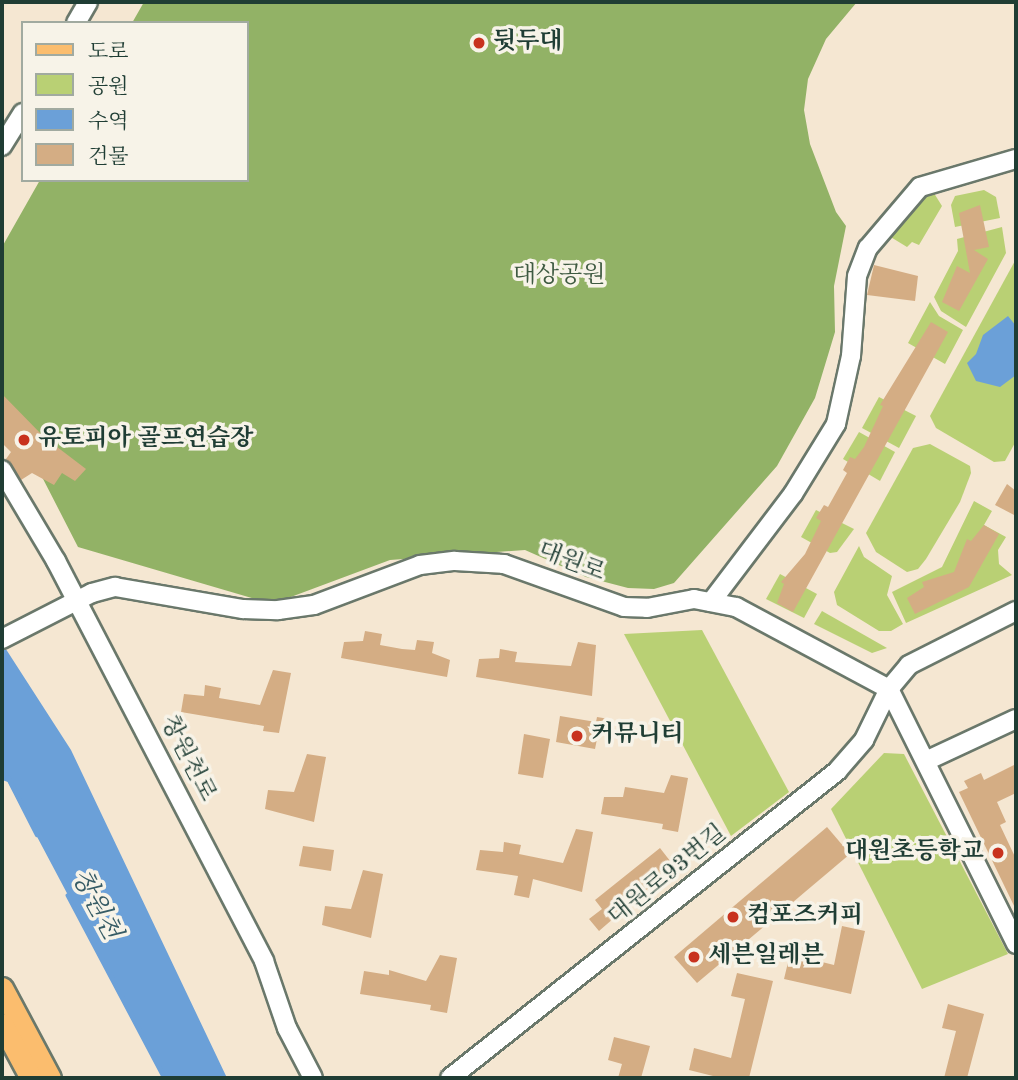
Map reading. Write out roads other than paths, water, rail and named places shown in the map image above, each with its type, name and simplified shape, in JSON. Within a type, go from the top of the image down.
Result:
[{"type":"main road","points":[[2,988],[50,1078]]},
{"type":"main road","points":[[2,1024],[31,1078]]},
{"type":"street","points":[[77,21],[88,2]]},
{"type":"street","points":[[2,146],[21,116]]},
{"type":"street","points":[[710,602],[811,467],[836,424],[851,356],[857,276],[868,248],[920,187],[1016,159]]},
{"type":"street","name":"창원천로","points":[[2,470],[76,600],[264,961],[287,1028],[313,1078]]},
{"type":"street","name":"대원로","points":[[2,639],[76,600],[121,586],[243,610],[287,610],[314,605],[420,565],[470,561],[504,564],[624,607],[710,602],[747,611],[889,689]]},
{"type":"street","points":[[1016,611],[909,665],[889,689],[928,760],[1016,944]]},
{"type":"street","name":"대원로93번길","points":[[450,1078],[822,784],[864,740],[889,689]]},
{"type":"street","points":[[928,760],[1016,719]]},
{"type":"water","points":[[1008,316],[1016,326],[1016,375],[1000,387],[976,381],[967,363],[976,354],[983,335]]},
{"type":"water","points":[[2,643],[71,750],[227,1078],[165,1078],[8,782],[2,780]]},
{"type":"waterway","name":"창원천","points":[[8,777],[37,834]]},
{"type":"waterway","name":"창원천","points":[[68,895],[165,1078]]},
{"type":"place","name":"뒷두대","points":[[479,43]]},
{"type":"place","name":"유토피아 골프연습장","points":[[24,440]]},
{"type":"place","name":"커뮤니티","points":[[577,736]]},
{"type":"place","name":"대원초등학교","points":[[998,853]]},
{"type":"place","name":"컴포즈커피","points":[[733,917]]},
{"type":"place","name":"세븐일레븐","points":[[694,957]]},
{"type":"park label","name":"대상공원","points":[[559,277]]}]
